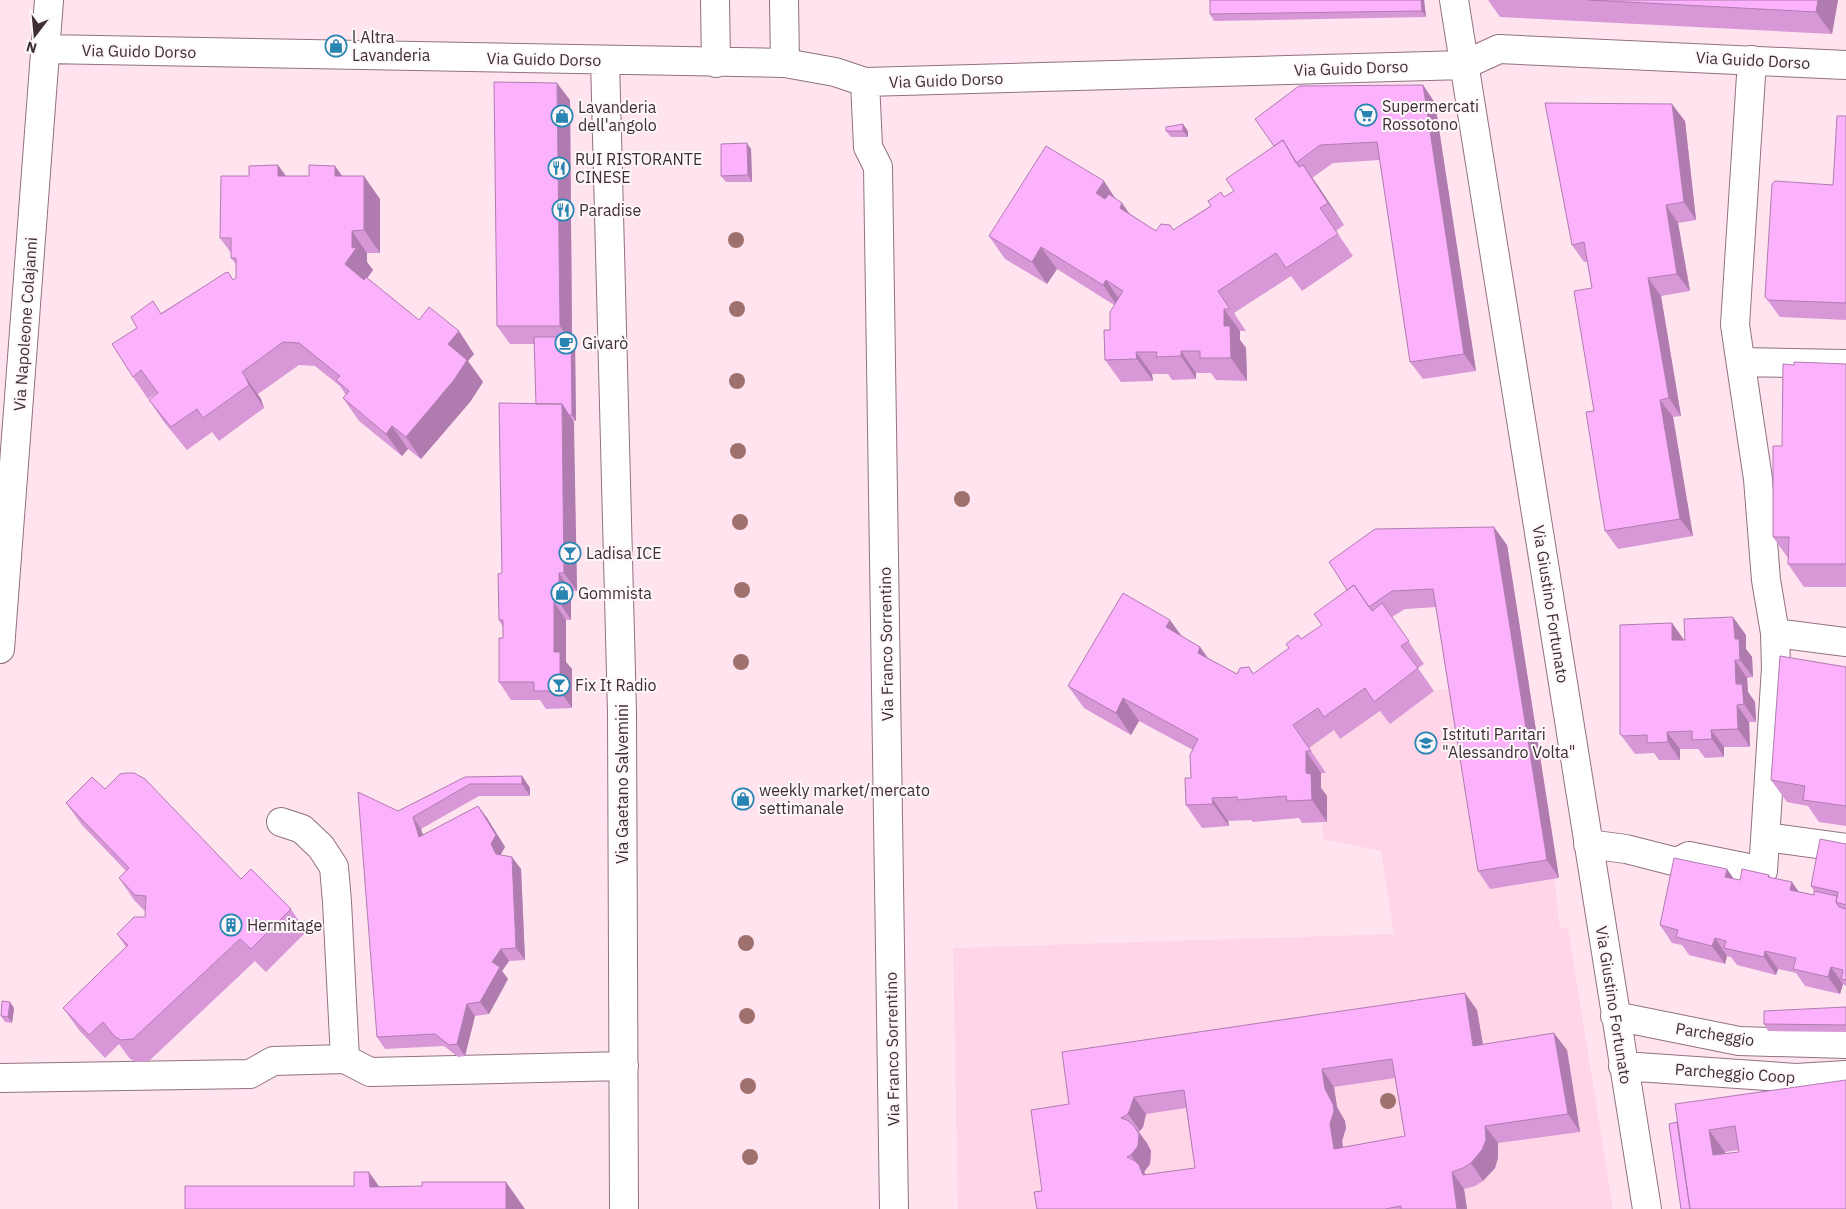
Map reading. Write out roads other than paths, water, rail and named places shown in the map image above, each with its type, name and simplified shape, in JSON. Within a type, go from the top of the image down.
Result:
[{"type":"street","name":"Via Napoleone Colajanni","points":[[0,648],[49,0]]},
{"type":"street","points":[[715,0],[716,63]]},
{"type":"street","points":[[784,0],[785,63]]},
{"type":"street","name":"Via Giustino Fortunato","points":[[1454,0],[1647,1209]]},
{"type":"street","name":"Via Guido Dorso","points":[[46,49],[785,63],[835,72],[865,82],[1464,64],[1499,49],[1846,64]]},
{"type":"street","name":"Via Gaetano Salvemini","points":[[605,60],[622,712],[624,1209]]},
{"type":"street","points":[[1588,844],[1626,849],[1677,862],[1689,856],[1763,871],[1776,668],[1775,633],[1766,580],[1758,479],[1735,325],[1752,60]]},
{"type":"street","name":"Via Franco Sorrentino","points":[[865,82],[868,147],[878,167],[894,1209]]},
{"type":"street","points":[[1741,362],[1846,364]]},
{"type":"street","points":[[1775,633],[1846,642]]},
{"type":"street","points":[[281,822],[302,829],[321,847],[334,867],[345,1059]]},
{"type":"street","points":[[1766,837],[1846,848]]},
{"type":"street","name":"Parcheggio","points":[[1615,1016],[1739,1041],[1846,1044]]},
{"type":"street","points":[[0,1078],[250,1074],[273,1061],[345,1059],[370,1072],[624,1066]]},
{"type":"street","name":"Parcheggio Coop","points":[[1623,1066],[1796,1078],[1846,1075]]},
{"type":"place","name":"l Altra Lavanderia","points":[[336,46]]},
{"type":"place","name":"Supermercati Rossotono","points":[[1366,115]]},
{"type":"place","name":"Lavanderia dell'angolo","points":[[562,116]]},
{"type":"place","name":"RUI RISTORANTE CINESE","points":[[559,168]]},
{"type":"place","name":"Paradise","points":[[563,210]]},
{"type":"place","name":"Givarò","points":[[566,343]]},
{"type":"place","name":"Ladisa ICE","points":[[570,553]]},
{"type":"place","name":"Gommista","points":[[562,593]]},
{"type":"place","name":"Fix It Radio","points":[[559,685]]},
{"type":"place","name":"Istituti Paritari \"Alessandro Volta\"","points":[[1426,743]]},
{"type":"place","name":"weekly market/mercato settimanale","points":[[743,799]]},
{"type":"place","name":"Hermitage","points":[[231,925]]}]
